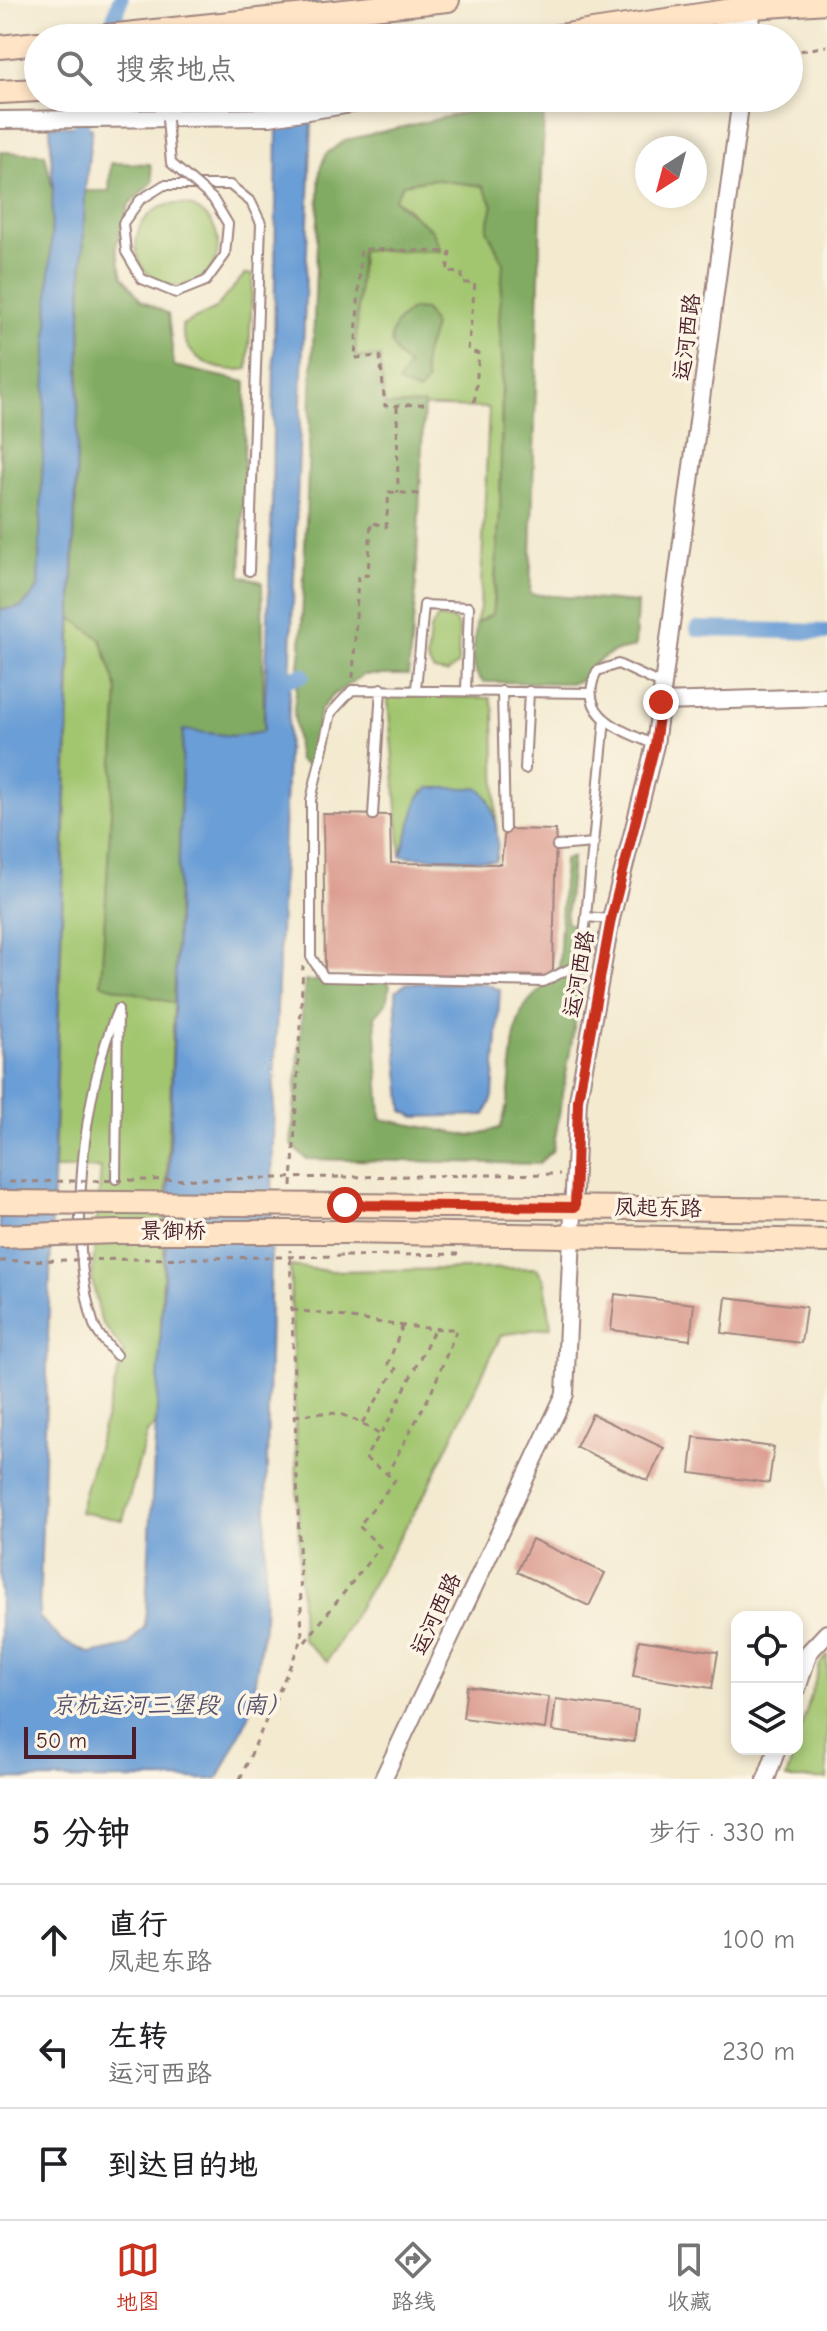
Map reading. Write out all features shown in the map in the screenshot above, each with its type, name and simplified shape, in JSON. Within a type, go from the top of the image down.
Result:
[{"type":"main road","points":[[235,24],[448,0]]},
{"type":"main road","points":[[639,24],[753,7],[827,2]]},
{"type":"main road","points":[[0,47],[24,44]]},
{"type":"main road","points":[[0,92],[24,91]]},
{"type":"main road","name":"景御桥","points":[[0,1202],[345,1205]]},
{"type":"main road","name":"凤起东路","points":[[345,1205],[827,1210]]},
{"type":"main road","name":"景御桥","points":[[0,1236],[116,1232],[346,1232]]},
{"type":"main road","name":"凤起东路","points":[[346,1232],[827,1241]]},
{"type":"street","points":[[729,24],[753,7]]},
{"type":"street","points":[[751,24],[753,7]]},
{"type":"street","points":[[0,120],[167,120],[270,117],[304,112]]},
{"type":"street","name":"运河西路","points":[[383,1779],[565,1394],[578,1100],[611,919],[655,745],[739,112]]},
{"type":"street","points":[[663,694],[827,697]]},
{"type":"street","points":[[799,1683],[809,1652],[827,1633]]},
{"type":"street","points":[[766,1779],[775,1755]]},
{"type":"lane","points":[[167,120],[171,163],[213,199],[228,224],[225,255],[206,281],[176,293],[142,279],[126,252],[123,223],[140,200],[164,185],[230,185],[251,202],[261,223],[249,571]]},
{"type":"lane","points":[[416,689],[424,605],[469,607],[466,690]]},
{"type":"lane","points":[[655,745],[609,724],[592,703],[591,693],[597,671],[618,664],[663,694]]},
{"type":"lane","points":[[373,815],[381,688]]},
{"type":"lane","points":[[591,693],[352,690],[331,713],[311,800],[311,957],[324,977],[543,982],[581,963],[605,719]]},
{"type":"lane","points":[[502,691],[505,829]]},
{"type":"lane","points":[[525,769],[529,691]]},
{"type":"lane","points":[[557,846],[594,843]]},
{"type":"lane","points":[[586,917],[611,919]]},
{"type":"lane","points":[[116,1179],[118,1009],[106,1037],[80,1163],[84,1281],[95,1328],[116,1355]]},
{"type":"path","points":[[803,50],[827,46]]},
{"type":"path","points":[[424,404],[385,406],[380,356],[355,358],[361,249],[450,252],[447,272],[462,273],[462,283],[475,283],[468,350],[479,354],[474,407]]},
{"type":"path","points":[[397,406],[398,493]]},
{"type":"path","points":[[352,690],[358,576],[368,575],[371,522],[386,527],[389,492],[420,494]]},
{"type":"path","points":[[292,1191],[303,967],[311,957]]},
{"type":"path","points":[[0,1182],[576,1174]]},
{"type":"path","points":[[240,1779],[302,1639],[291,1236]]},
{"type":"path","points":[[0,1261],[345,1256]]},
{"type":"path","points":[[291,1310],[343,1315],[402,1327],[457,1329],[431,1393],[387,1474]]},
{"type":"path","points":[[362,1423],[396,1369],[388,1364],[402,1327]]},
{"type":"path","points":[[305,1642],[380,1547],[359,1526],[395,1480],[365,1458],[434,1330]]},
{"type":"path","points":[[294,1416],[327,1411],[347,1414],[380,1435]]},
{"type":"green space","points":[[468,112],[544,112],[530,594],[637,603],[635,647],[607,655],[573,683],[484,682],[479,677],[474,663],[476,623],[493,614],[500,511],[503,366],[499,321],[503,263],[487,229],[493,205],[483,186],[431,179],[403,184],[394,200],[432,230],[441,251],[361,250],[355,357],[380,356],[385,406],[424,404],[415,602],[408,675],[363,675],[333,695],[320,710],[309,767],[298,760],[294,709],[301,648],[320,169],[326,154],[346,140]]},
{"type":"green space","points":[[0,152],[45,154],[53,190],[38,589],[22,607],[0,610]]},
{"type":"green space","points":[[111,163],[150,164],[153,182],[129,204],[116,247],[123,276],[141,300],[168,314],[174,366],[246,382],[241,576],[262,582],[264,732],[233,736],[183,730],[174,1003],[101,984],[118,691],[101,639],[72,618],[85,191],[109,191]]},
{"type":"green space","points":[[431,179],[483,186],[493,205],[487,229],[503,263],[500,511],[492,614],[476,623],[480,608],[489,408],[385,406],[355,358],[361,249],[441,251],[407,208],[394,199],[403,184]]},
{"type":"green space","points":[[177,204],[193,207],[206,216],[215,229],[218,245],[215,261],[206,274],[193,283],[177,286],[161,283],[148,274],[139,261],[136,245],[139,229],[148,216],[161,207]]},
{"type":"green space","points":[[245,274],[253,275],[248,369],[225,369],[204,362],[188,347],[182,325],[214,310]]},
{"type":"green space","points":[[412,309],[425,310],[434,326],[424,360],[427,382],[418,392],[398,383],[408,366],[395,351],[391,336],[397,323]]},
{"type":"green space","points":[[438,617],[454,620],[459,628],[458,664],[447,673],[434,671],[427,660],[430,630]]},
{"type":"green space","points":[[72,618],[101,639],[118,691],[101,983],[174,1003],[157,1423],[147,1433],[123,1520],[79,1512],[124,1352],[101,1321],[92,1280],[101,1168],[54,1169]]},
{"type":"green space","points":[[393,695],[490,698],[494,710],[497,858],[489,799],[478,788],[423,791],[401,856],[388,700]]},
{"type":"green space","points":[[572,857],[566,922],[590,935],[553,1150],[538,1164],[307,1159],[291,1145],[305,981],[385,981],[390,985],[386,1003],[375,1016],[381,1119],[471,1136],[500,1128],[508,1100],[520,1016],[528,1002],[550,981],[559,967],[564,859]]},
{"type":"green space","points":[[290,1266],[329,1271],[537,1268],[545,1281],[551,1327],[501,1335],[428,1488],[327,1662],[302,1639]]},
{"type":"green space","points":[[827,1655],[827,1779],[786,1779],[793,1755],[803,1755],[803,1722],[820,1664]]},
{"type":"water","name":"京杭运河三堡段（南）","points":[[312,121],[274,1085],[264,1626],[249,1716],[218,1779],[0,1779],[0,610],[22,607],[38,589],[53,190],[50,125],[92,128],[85,191],[39,1617],[62,1641],[91,1654],[128,1646],[145,1626],[169,1182],[183,730],[233,736],[264,731],[272,502],[277,126]]},
{"type":"water","points":[[429,788],[479,788],[485,794],[495,822],[495,861],[401,856],[419,797]]},
{"type":"water","points":[[407,983],[484,983],[500,990],[493,1097],[485,1115],[416,1117],[403,1111],[396,1040],[396,991]]},
{"type":"building","points":[[323,814],[390,815],[391,863],[501,864],[505,829],[556,830],[553,970],[549,976],[325,973]]},
{"type":"building","points":[[615,1294],[694,1304],[690,1340],[611,1330]]},
{"type":"building","points":[[726,1297],[806,1307],[801,1343],[722,1333]]},
{"type":"building","points":[[592,1414],[664,1448],[648,1481],[576,1447]]},
{"type":"building","points":[[694,1437],[774,1447],[769,1483],[690,1473]]},
{"type":"building","points":[[532,1539],[605,1573],[589,1606],[517,1572]]},
{"type":"building","points":[[639,1640],[718,1652],[712,1688],[633,1676]]},
{"type":"building","points":[[467,1686],[549,1697],[545,1729],[463,1718]]},
{"type":"building","points":[[556,1699],[638,1710],[634,1742],[552,1731]]},
{"type":"waterway","points":[[112,24],[120,0]]},
{"type":"waterway","points":[[308,24],[311,0]]},
{"type":"waterway","points":[[80,129],[85,112]]},
{"type":"waterway","points":[[298,144],[300,112]]},
{"type":"waterway","points":[[698,629],[827,632]]},
{"type":"waterway","points":[[281,681],[302,675]]},
{"type":"route","points":[[345,1205],[575,1207],[578,1100],[611,919],[655,745],[661,702]]}]
